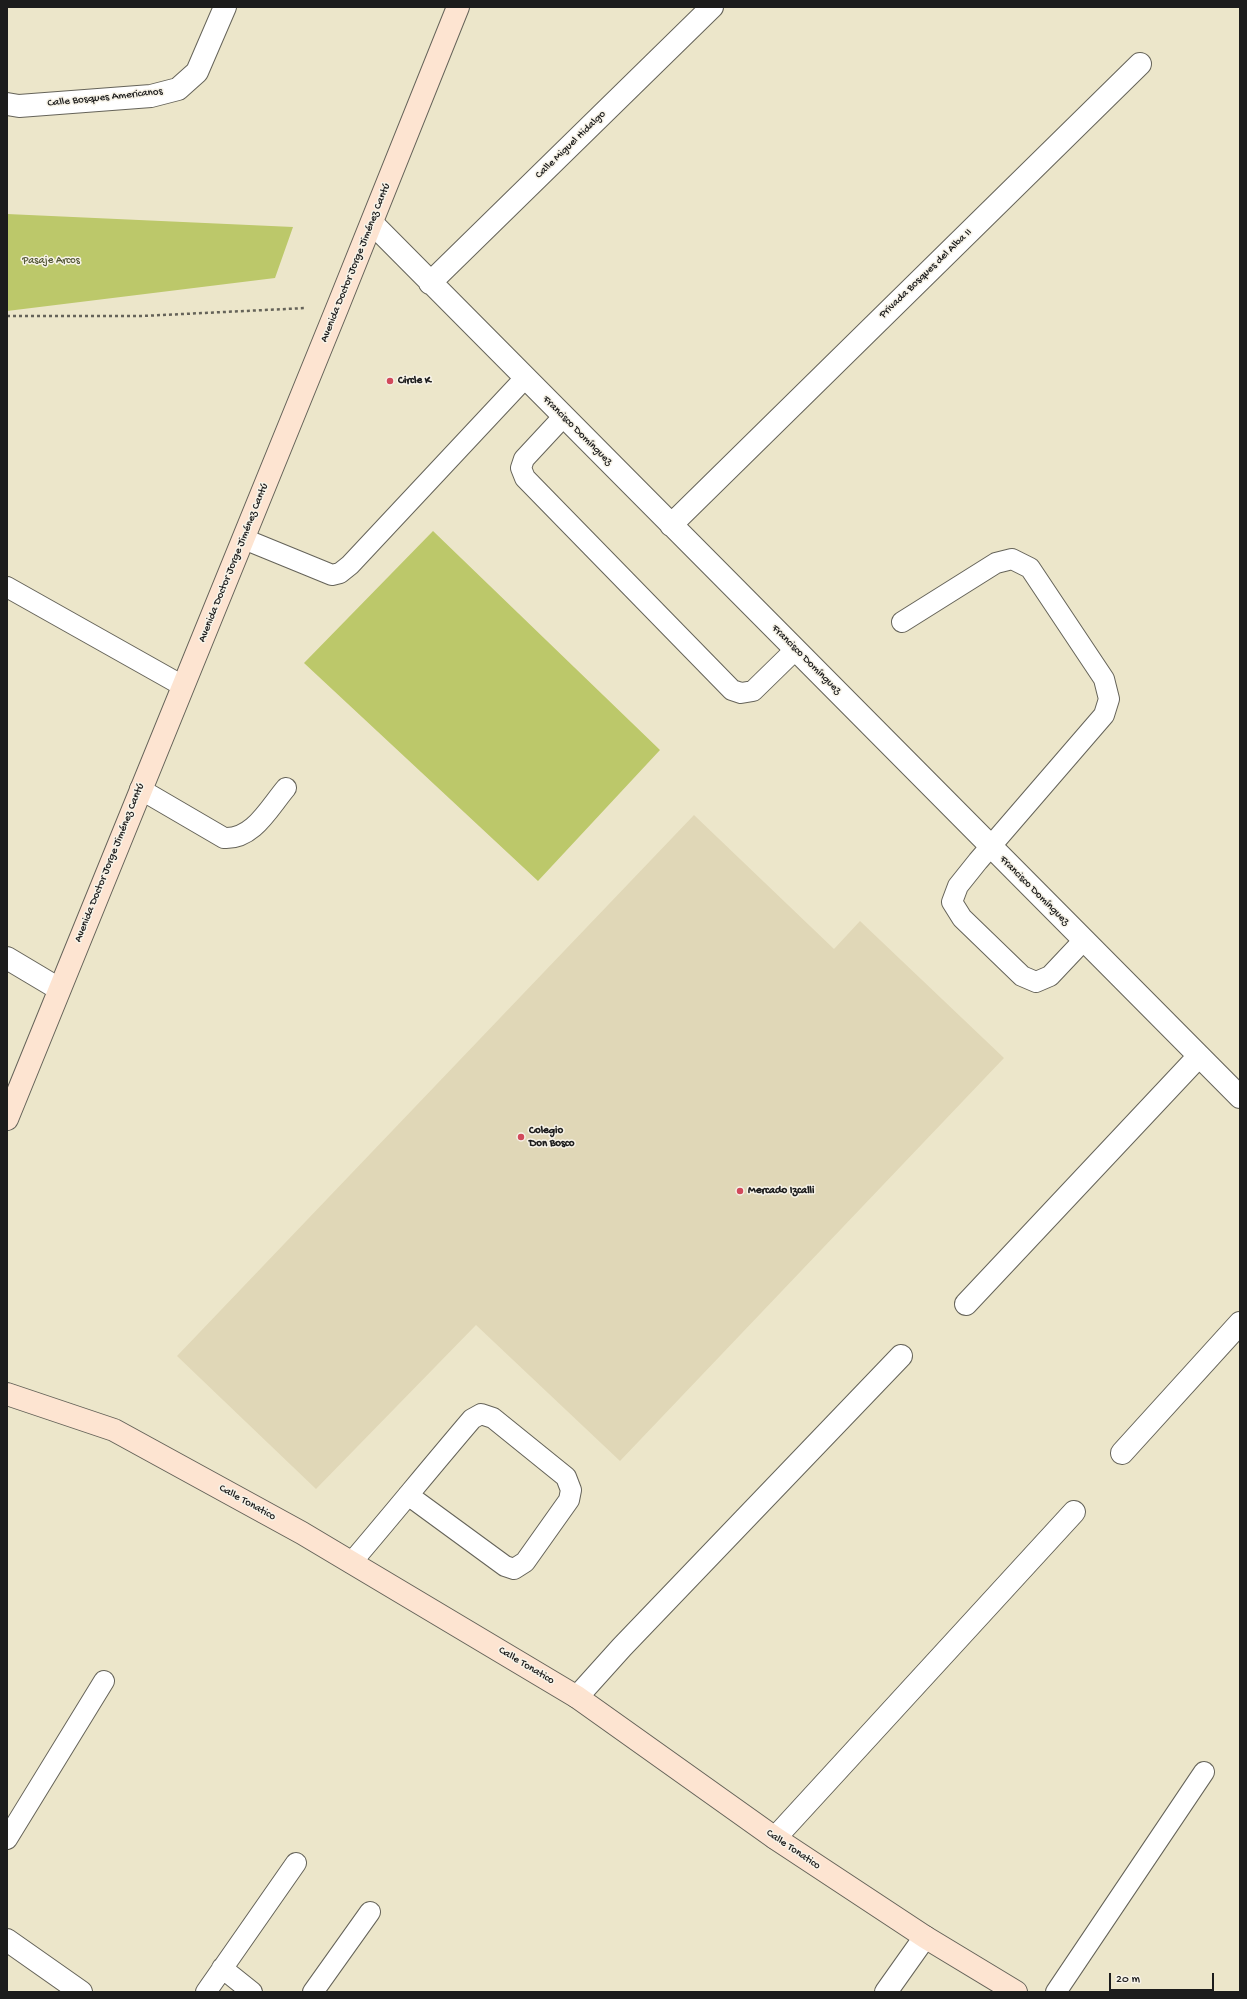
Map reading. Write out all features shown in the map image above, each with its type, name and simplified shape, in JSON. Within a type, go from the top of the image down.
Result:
[{"type":"main road","name":"Avenida Doctor Jorge Jiménez Cantú","points":[[7,1119],[140,790],[244,539],[458,7]]},
{"type":"main road","name":"Calle Tonatico","points":[[7,1394],[114,1430],[302,1533],[577,1697],[775,1838],[925,1937],[1016,1992]]},
{"type":"street","name":"Calle Bosques Americanos","points":[[7,104],[19,106],[151,96],[178,89],[197,72],[225,7]]},
{"type":"street","name":"Calle Miguel Hidalgo","points":[[430,283],[712,7]]},
{"type":"street","name":"Privada Bosques del Alba II","points":[[671,525],[1140,64]]},
{"type":"street","name":"Francisco Domínguez","points":[[372,223],[1083,941],[1240,1097]]},
{"type":"street","points":[[7,958],[59,989]]},
{"type":"street","points":[[966,1304],[1199,1056]]},
{"type":"street","points":[[1122,1452],[1240,1323]]},
{"type":"street","points":[[577,1697],[901,1356]]},
{"type":"street","points":[[775,1838],[1074,1512]]},
{"type":"street","points":[[886,1992],[925,1937]]},
{"type":"street","points":[[9,1946],[81,1992]]},
{"type":"lane","points":[[244,539],[332,575],[340,574],[525,378]]},
{"type":"lane","points":[[563,417],[524,458],[521,468],[525,478],[732,690],[741,693],[753,691],[795,650]]},
{"type":"lane","points":[[902,622],[996,563],[1012,559],[1030,568],[1104,679],[1109,699],[1104,715],[990,846],[958,886],[952,902],[962,918],[1022,976],[1036,982],[1050,976],[1083,941]]},
{"type":"lane","points":[[7,587],[183,686]]},
{"type":"lane","points":[[140,790],[224,838],[235,838],[250,831],[286,788]]},
{"type":"lane","points":[[351,1563],[408,1495],[472,1419],[481,1414],[492,1418],[566,1477],[571,1490],[569,1500],[525,1562],[514,1569],[505,1566],[408,1495]]},
{"type":"lane","points":[[7,1839],[104,1681]]},
{"type":"lane","points":[[1056,1992],[1204,1772]]},
{"type":"lane","points":[[206,1992],[296,1863]]},
{"type":"lane","points":[[313,1992],[370,1912]]},
{"type":"lane","points":[[222,1968],[252,1992]]},
{"type":"path","points":[[7,316],[142,316],[338,306]]},
{"type":"shaded area","points":[[694,815],[834,949],[860,921],[1004,1058],[620,1461],[476,1325],[316,1489],[177,1356]]},
{"type":"green space","name":"Pasaje Arcos","points":[[7,214],[293,227],[275,278],[7,311]]},
{"type":"green space","points":[[433,531],[660,750],[538,881],[304,663]]},
{"type":"place","name":"Circle K","points":[[390,381]]},
{"type":"place","name":"Colegio Don Bosco","points":[[521,1137]]},
{"type":"place","name":"Mercado Izcalli","points":[[740,1191]]}]
